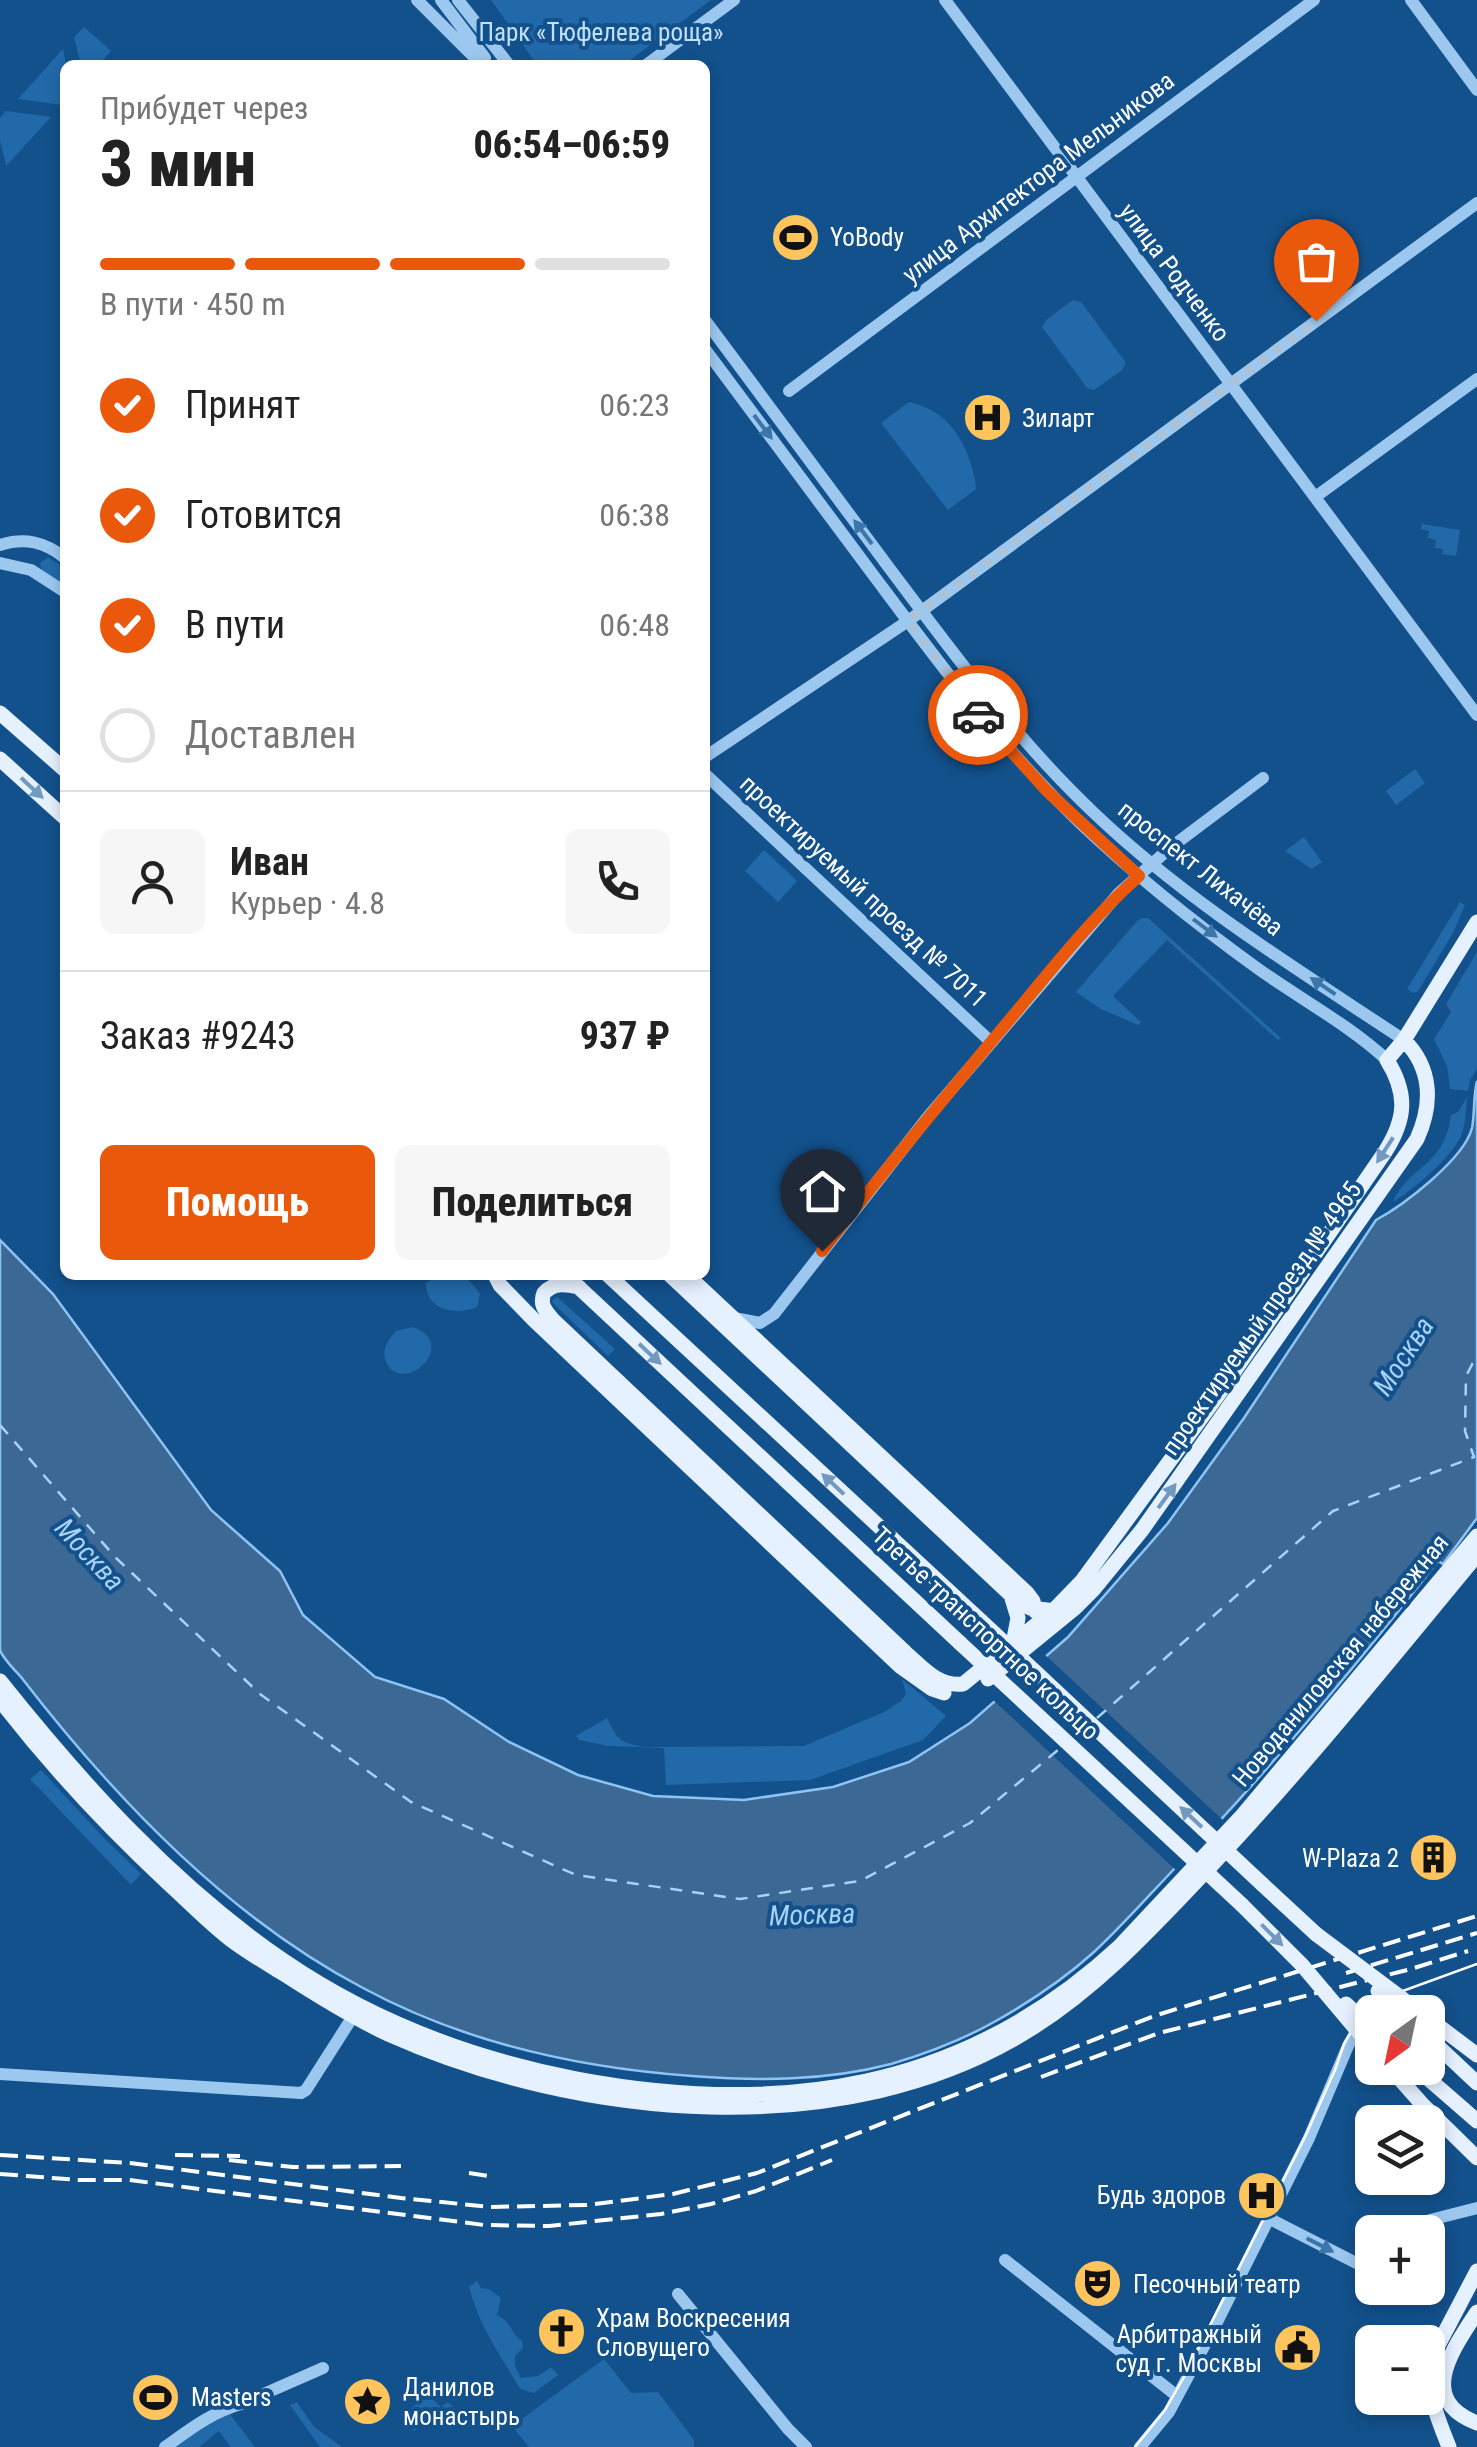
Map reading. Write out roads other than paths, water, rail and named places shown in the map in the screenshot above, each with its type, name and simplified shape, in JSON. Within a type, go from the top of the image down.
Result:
[{"type":"main road","points":[[0,713],[60,766]]},
{"type":"main road","points":[[0,758],[60,813]]},
{"type":"main road","points":[[1387,1060],[1404,1040],[1477,922]]},
{"type":"main road","name":"проектируемый проезд № 4965","points":[[498,1280],[534,1320],[901,1667],[940,1692],[966,1692],[984,1682],[1093,1590],[1162,1502],[1417,1139],[1427,1112],[1427,1080],[1416,1054],[1404,1040]]},
{"type":"main road","name":"проектируемый проезд № 4965","points":[[1054,1611],[1076,1588],[1218,1395],[1394,1138],[1403,1105],[1398,1078],[1387,1060]]},
{"type":"main road","name":"Третье транспортное кольцо","points":[[571,1280],[1242,1905],[1355,2018]]},
{"type":"main road","name":"Третье транспортное кольцо","points":[[613,1280],[1382,1995]]},
{"type":"main road","points":[[675,1280],[1019,1594],[1050,1596],[1076,1588]]},
{"type":"main road","points":[[692,1280],[1019,1594],[1036,1617],[1031,1643]]},
{"type":"main road","points":[[579,1287],[554,1285],[544,1293],[544,1308],[553,1320],[935,1679],[963,1684],[1013,1644],[1036,1617],[1075,1608]]},
{"type":"main road","name":"Новоданиловская набережная","points":[[1245,1821],[1477,1536]]},
{"type":"main road","name":"Новоданиловская набережная","points":[[1245,1821],[1477,1555]]},
{"type":"main road","points":[[1013,1644],[1019,1594]]},
{"type":"main road","points":[[0,1680],[120,1820],[188,1886],[237,1927],[387,2034],[540,2085],[694,2108],[770,2108],[853,2097],[915,2081],[1026,2032],[1080,1995],[1128,1954],[1245,1821]]},
{"type":"main road","points":[[0,1700],[112,1828],[208,1922],[234,1943],[356,2011]]},
{"type":"main road","points":[[1316,1934],[1397,1995]]},
{"type":"main road","points":[[1302,1965],[1355,2028]]},
{"type":"main road","points":[[1445,2031],[1477,2056]]},
{"type":"main road","points":[[1445,2053],[1477,2083]]},
{"type":"main road","points":[[1405,2085],[1477,2158]]},
{"type":"main road","points":[[1435,2085],[1477,2124]]},
{"type":"main road","points":[[1448,2447],[1430,2394],[1428,2375],[1433,2355],[1477,2271]]},
{"type":"main road","points":[[1477,2312],[1443,2374],[1453,2407],[1477,2423]]},
{"type":"street","points":[[417,0],[477,60]]},
{"type":"street","points":[[442,0],[487,60]]},
{"type":"street","points":[[458,0],[505,60]]},
{"type":"street","points":[[653,60],[734,0]]},
{"type":"street","name":"улица Родченко","points":[[945,0],[1477,715]]},
{"type":"street","name":"улица Архитектора Мельникова","points":[[789,391],[1314,0]]},
{"type":"street","points":[[1411,0],[1477,90]]},
{"type":"street","points":[[710,754],[908,621],[1477,203]]},
{"type":"street","name":"проспект Лихачёва","points":[[710,327],[978,685],[1035,753],[1151,865],[1268,950],[1404,1040]]},
{"type":"street","name":"проспект Лихачёва","points":[[710,355],[967,701],[1010,752],[1139,876],[1256,968],[1387,1060]]},
{"type":"street","points":[[1318,496],[1477,378]]},
{"type":"street","points":[[0,544],[31,540],[60,555]]},
{"type":"street","points":[[31,570],[30,561],[35,555],[51,549]]},
{"type":"street","points":[[0,562],[31,570],[60,589]]},
{"type":"street","points":[[734,1318],[760,1323],[774,1314],[895,1156],[1119,893],[1172,846],[1263,778]]},
{"type":"street","name":"проектируемый проезд № 7011","points":[[710,779],[991,1042]]},
{"type":"street","points":[[0,2074],[302,2093],[356,2011]]},
{"type":"street","points":[[1140,2447],[1169,2412],[1309,2138],[1348,2046],[1355,2039]]},
{"type":"street","points":[[1445,2216],[1477,2208]]},
{"type":"street","points":[[1268,2218],[1355,2262]]},
{"type":"street","points":[[1005,2260],[1177,2396]]},
{"type":"street","points":[[678,2294],[806,2447]]},
{"type":"street","points":[[165,2447],[228,2407],[323,2368]]},
{"type":"water","name":"Москва","points":[[1477,1081],[1477,1518],[1443,1564],[1438,1561],[1280,1754],[1105,1942],[1033,1999],[943,2046],[891,2064],[817,2077],[692,2076],[565,2059],[481,2037],[401,2007],[291,1945],[225,1895],[95,1767],[0,1650],[0,1240],[53,1294],[211,1510],[280,1571],[303,1615],[375,1677],[444,1699],[509,1742],[578,1775],[653,1796],[744,1800],[833,1787],[909,1762],[970,1723],[1068,1637],[1168,1523],[1244,1418],[1376,1220],[1432,1180],[1458,1153],[1472,1128]]},
{"type":"tram line","points":[[1135,2447],[1165,2410],[1184,2377],[1305,2137],[1357,2022],[1378,2000],[1477,1964]]},
{"type":"railway","points":[[0,2155],[130,2163],[491,2207],[587,2205],[673,2194],[757,2173],[1154,2016],[1477,1916]]},
{"type":"railway","points":[[1346,1973],[1477,1933]]},
{"type":"railway","points":[[1041,2077],[1159,2033],[1468,1951]]},
{"type":"railway","points":[[175,2155],[240,2156]]},
{"type":"railway","points":[[229,2160],[293,2167],[401,2166]]},
{"type":"railway","points":[[0,2174],[129,2180],[484,2225],[549,2226],[661,2214],[711,2204],[756,2191],[832,2160]]},
{"type":"railway","points":[[469,2173],[489,2176]]},
{"type":"place","name":"YoBody","points":[[795,237]]},
{"type":"place","name":"Зиларт","points":[[987,418]]},
{"type":"place","name":"W-Plaza 2","points":[[1434,1858]]},
{"type":"place","name":"Будь здоров","points":[[1261,2195]]},
{"type":"place","name":"Песочный театр","points":[[1098,2284]]},
{"type":"place","name":"Храм Воскресения Словущего","points":[[561,2332]]},
{"type":"place","name":"Арбитражный суд г. Москвы","points":[[1297,2348]]},
{"type":"place","name":"Masters","points":[[156,2397]]},
{"type":"place","name":"Данилов монастырь","points":[[368,2401]]},
{"type":"park label","name":"Парк «Тюфелева роща»","points":[[601,32]]}]
